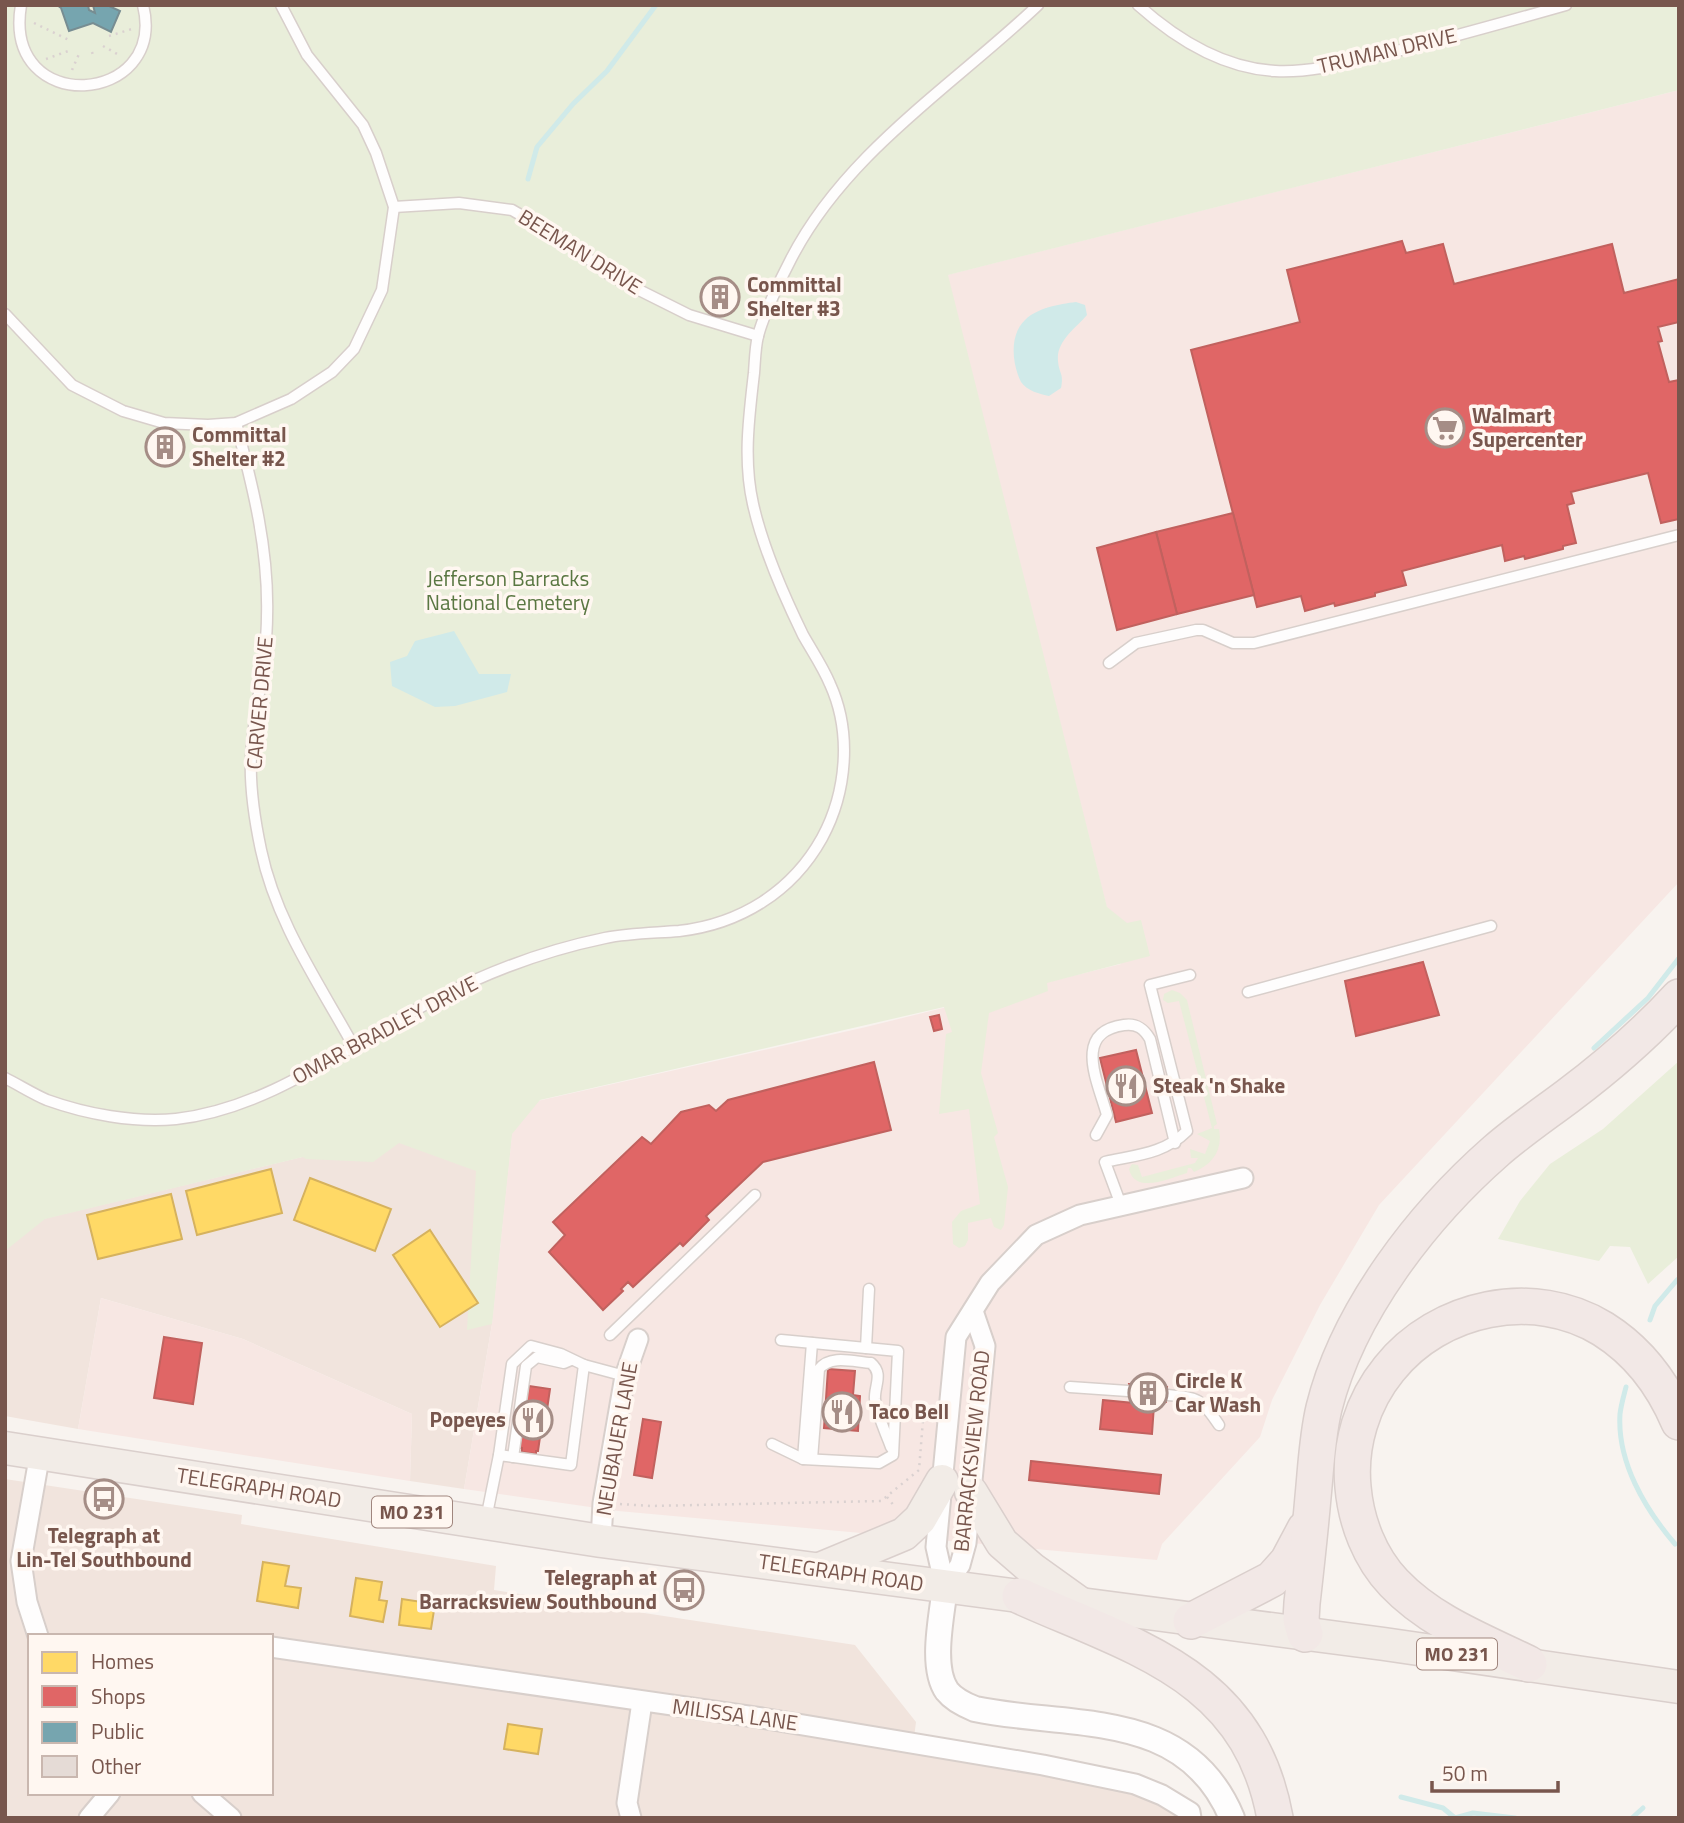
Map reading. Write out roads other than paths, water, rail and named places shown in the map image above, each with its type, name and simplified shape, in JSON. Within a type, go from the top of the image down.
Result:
[{"type":"highway","points":[[1305,1634],[1301,1620],[1302,1603],[1318,1439],[1325,1407],[1339,1366],[1357,1326],[1398,1259],[1471,1174],[1498,1149],[1634,1042],[1679,997]]},
{"type":"highway","points":[[1529,1664],[1464,1633],[1423,1609],[1392,1581],[1370,1547],[1360,1525],[1354,1500],[1352,1472],[1358,1426],[1379,1381],[1409,1347],[1444,1324],[1486,1310],[1527,1306],[1546,1308],[1602,1328],[1634,1353],[1661,1386],[1679,1422]]},
{"type":"highway","points":[[1191,1620],[1272,1579],[1288,1561],[1311,1517]]},
{"type":"highway","points":[[1020,1596],[1161,1659],[1193,1679],[1228,1712],[1253,1749],[1263,1773],[1275,1818]]},
{"type":"main road","name":"TELEGRAPH ROAD","points":[[5,1448],[601,1541],[1529,1664],[1679,1687]]},
{"type":"main road","points":[[819,1570],[904,1534],[957,1487],[1002,1543],[1032,1569],[1082,1605]]},
{"type":"street","name":"BARRACKSVIEW ROAD","points":[[945,1587],[960,1565],[963,1554],[949,1409],[956,1337],[990,1283],[1036,1234],[1080,1215],[1243,1178]]},
{"type":"street","name":"BARRACKSVIEW ROAD","points":[[973,1311],[985,1346],[957,1487],[936,1547],[945,1587],[939,1671],[947,1690],[954,1698],[975,1709],[1128,1729],[1166,1743],[1187,1756],[1202,1771],[1224,1801],[1232,1818]]},
{"type":"street","name":"NEUBAUER LANE","points":[[601,1541],[603,1503],[625,1376],[638,1339]]},
{"type":"street","points":[[37,1634],[27,1602],[21,1562],[40,1453]]},
{"type":"street","name":"MILISSA LANE","points":[[273,1647],[762,1718],[1043,1765],[1135,1784],[1162,1795],[1190,1815]]},
{"type":"street","points":[[631,1818],[627,1803],[642,1702]]},
{"type":"street","points":[[89,1818],[108,1795]]},
{"type":"street","points":[[204,1795],[231,1818]]},
{"type":"lane","points":[[20,11],[20,36],[24,50],[33,63],[58,82],[91,86],[106,82],[132,62],[142,45],[145,24],[143,5]]},
{"type":"lane","points":[[5,314],[72,385],[123,411],[164,423],[236,423],[291,399],[332,372],[354,349],[382,290],[394,207],[376,153],[363,125],[307,55],[281,5]]},
{"type":"lane","name":"OMAR BRADLEY DRIVE","points":[[5,1078],[46,1099],[101,1115],[173,1119],[209,1113],[287,1084],[436,999],[524,960],[607,937],[701,928],[740,916],[778,892],[794,876],[822,838],[842,783],[843,732],[831,685],[804,636],[773,565],[752,502],[746,443],[758,337],[792,257],[837,191],[883,142],[996,46],[1038,5]]},
{"type":"lane","name":"TRUMAN DRIVE","points":[[1138,5],[1161,26],[1190,46],[1248,67],[1276,71],[1331,67],[1566,5]]},
{"type":"lane","name":"BEEMAN DRIVE","points":[[394,207],[458,203],[512,210],[564,240],[611,276],[689,315],[758,337]]},
{"type":"lane","name":"CARVER DRIVE","points":[[236,423],[264,541],[268,585],[267,621],[251,748],[254,802],[262,852],[281,915],[354,1046]]},
{"type":"lane","points":[[1109,663],[1136,643],[1203,630],[1233,643],[1254,643],[1679,536]]},
{"type":"lane","points":[[1248,992],[1491,926]]},
{"type":"lane","points":[[1121,1205],[1105,1162],[1165,1148],[1175,1143],[1187,1131],[1150,985],[1190,975]]},
{"type":"lane","points":[[1096,1135],[1107,1115],[1092,1049],[1097,1036],[1103,1030],[1124,1024],[1134,1025],[1144,1029],[1150,1040],[1175,1143]]},
{"type":"lane","points":[[610,1335],[755,1195]]},
{"type":"lane","points":[[866,1348],[869,1289]]},
{"type":"lane","points":[[781,1339],[898,1351],[893,1455]]},
{"type":"lane","points":[[808,1459],[812,1343]]},
{"type":"lane","points":[[485,1523],[499,1455],[512,1364],[531,1346],[625,1376]]},
{"type":"lane","points":[[513,1457],[526,1366],[537,1357],[564,1363],[571,1360]]},
{"type":"lane","points":[[808,1459],[819,1368],[831,1359],[872,1363],[876,1367],[878,1372],[875,1400],[893,1455]]},
{"type":"lane","points":[[499,1455],[571,1465],[584,1365]]},
{"type":"lane","points":[[1070,1387],[1128,1391]]},
{"type":"lane","points":[[1167,1395],[1193,1398],[1206,1404],[1219,1426]]},
{"type":"lane","points":[[772,1444],[808,1459],[879,1463],[893,1455]]},
{"type":"water","points":[[1076,302],[1085,305],[1087,315],[1060,347],[1058,361],[1062,376],[1061,388],[1049,396],[1030,390],[1021,382],[1016,367],[1016,333],[1030,316],[1056,305]]},
{"type":"water","points":[[454,631],[479,674],[511,674],[507,692],[455,706],[435,707],[392,686],[390,662],[407,656],[415,641]]},
{"type":"waterway","points":[[528,179],[537,147],[573,104],[607,71],[656,5]]},
{"type":"waterway","points":[[1594,1048],[1648,998],[1679,958]]},
{"type":"waterway","points":[[1650,1320],[1655,1306],[1677,1280]]},
{"type":"waterway","points":[[1626,1387],[1620,1414],[1620,1432],[1628,1467],[1653,1516],[1675,1544]]},
{"type":"waterway","points":[[1401,1797],[1443,1808],[1455,1818]]},
{"type":"waterway","points":[[1632,1818],[1643,1808]]},
{"type":"waterway","points":[[1455,1818],[1473,1813],[1515,1818]]},
{"type":"place","name":"Committal Shelter #3","points":[[720,297]]},
{"type":"place","name":"Walmart Supercenter","points":[[1445,428]]},
{"type":"place","name":"Committal Shelter #2","points":[[165,447]]},
{"type":"place","name":"Steak 'n Shake","points":[[1126,1086]]},
{"type":"place","name":"Circle K Car Wash","points":[[1148,1393]]},
{"type":"place","name":"Taco Bell","points":[[842,1412]]},
{"type":"place","name":"Popeyes","points":[[533,1420]]},
{"type":"place","name":"Telegraph at Lin-Tel Southbound","points":[[104,1499]]},
{"type":"place","name":"Telegraph at Barracksview Southbound","points":[[684,1590]]},
{"type":"park label","name":"Jefferson Barracks National Cemetery","points":[[508,591]]}]
